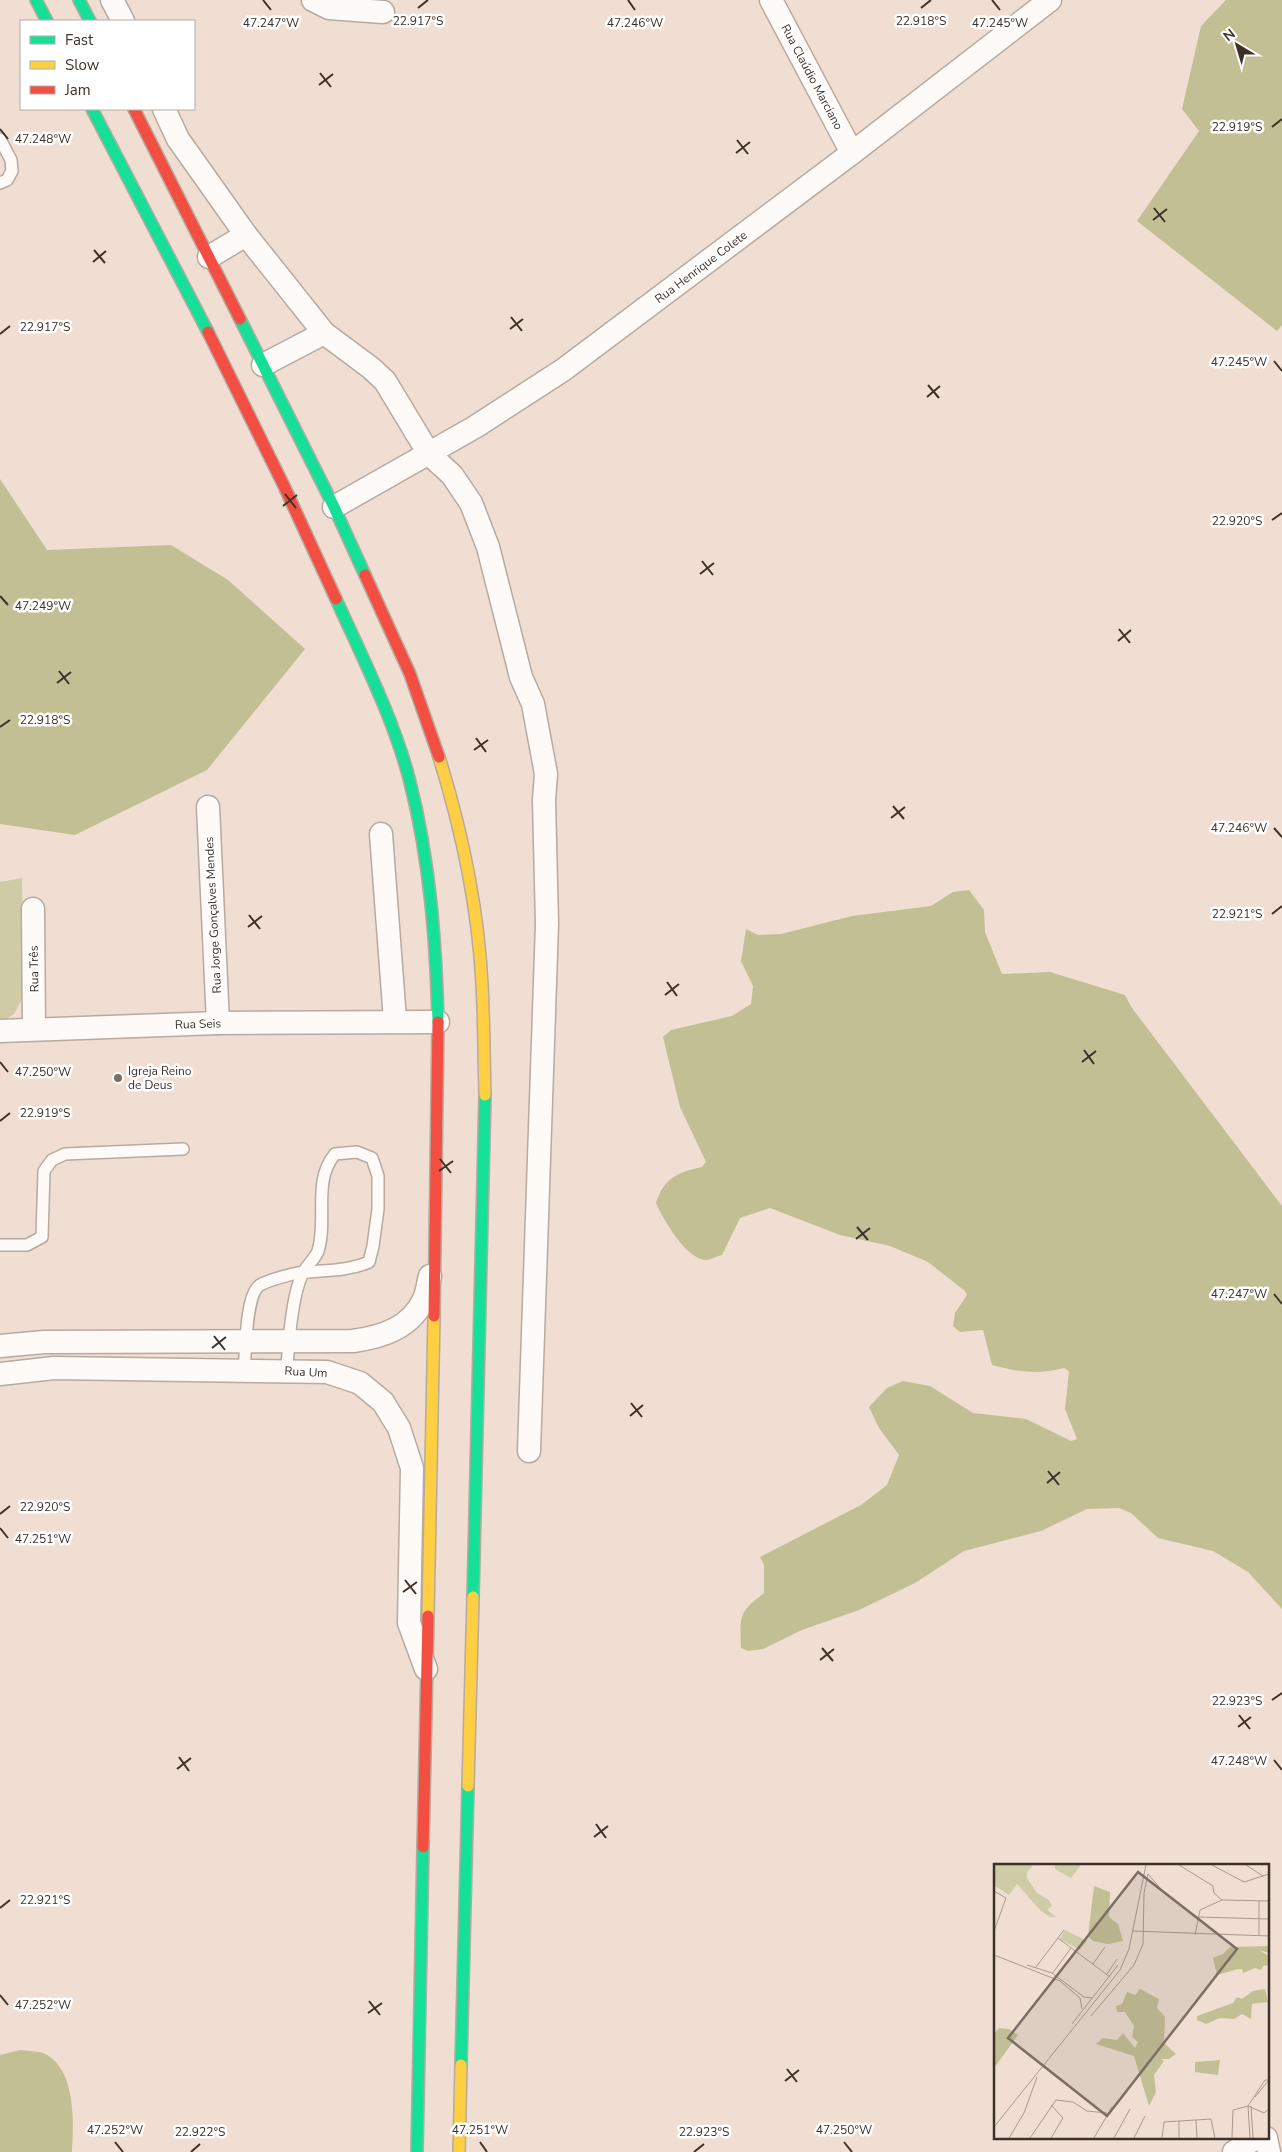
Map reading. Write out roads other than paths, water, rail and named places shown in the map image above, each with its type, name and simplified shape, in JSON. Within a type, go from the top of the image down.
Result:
[{"type":"highway","points":[[36,0],[47,20]]},
{"type":"highway","points":[[79,0],[89,20]]},
{"type":"highway","points":[[93,110],[312,542],[389,722],[409,780],[423,848],[433,923],[438,1022],[436,1251],[417,2152]]},
{"type":"highway","points":[[135,110],[334,506],[410,674],[458,818],[473,903],[482,983],[485,1109],[459,2152]]},
{"type":"street","points":[[112,0],[122,20]]},
{"type":"street","points":[[313,0],[329,8],[383,12]]},
{"type":"street","name":"Rua Claúdio Marciano","points":[[771,0],[852,153]]},
{"type":"street","name":"Rua Henrique Colete","points":[[334,506],[476,427],[563,370],[852,153],[1050,0]]},
{"type":"street","points":[[164,110],[178,139],[246,235],[324,333],[371,368],[385,381],[429,454],[452,475],[470,503],[488,548],[521,677],[533,704],[546,774],[544,800],[547,924],[529,1451]]},
{"type":"street","points":[[210,257],[246,235]]},
{"type":"street","points":[[263,365],[324,333]]},
{"type":"street","name":"Rua Jorge Gonçalves Mendes","points":[[208,807],[218,1024]]},
{"type":"street","points":[[381,834],[395,1020]]},
{"type":"street","name":"Rua Três","points":[[33,909],[34,1030]]},
{"type":"street","name":"Rua Seis","points":[[0,1032],[218,1024],[395,1020],[438,1022]]},
{"type":"street","points":[[0,1346],[44,1342],[353,1341],[382,1337],[406,1322],[424,1300],[436,1251]]},
{"type":"street","name":"Rua Um","points":[[0,1374],[54,1368],[327,1372],[360,1383],[383,1402],[400,1428],[412,1468],[409,1623],[413,1639],[428,1672]]},
{"type":"street","points":[[460,2117],[464,2152]]},
{"type":"street","points":[[1234,2152],[1253,2140]]},
{"type":"lane","points":[[0,139],[11,160],[12,171],[7,180],[0,183]]},
{"type":"lane","points":[[0,1244],[27,1245],[42,1237],[44,1171],[52,1160],[65,1154],[184,1149]]},
{"type":"lane","points":[[244,1371],[253,1292],[259,1286],[303,1272],[354,1268],[369,1262],[378,1208],[378,1176],[372,1158],[357,1152],[335,1154],[327,1163],[323,1175],[318,1251],[303,1272],[298,1286],[288,1342],[286,1371]]},
{"type":"place","name":"Igreja Reino de Deus","points":[[118,1078]]}]
